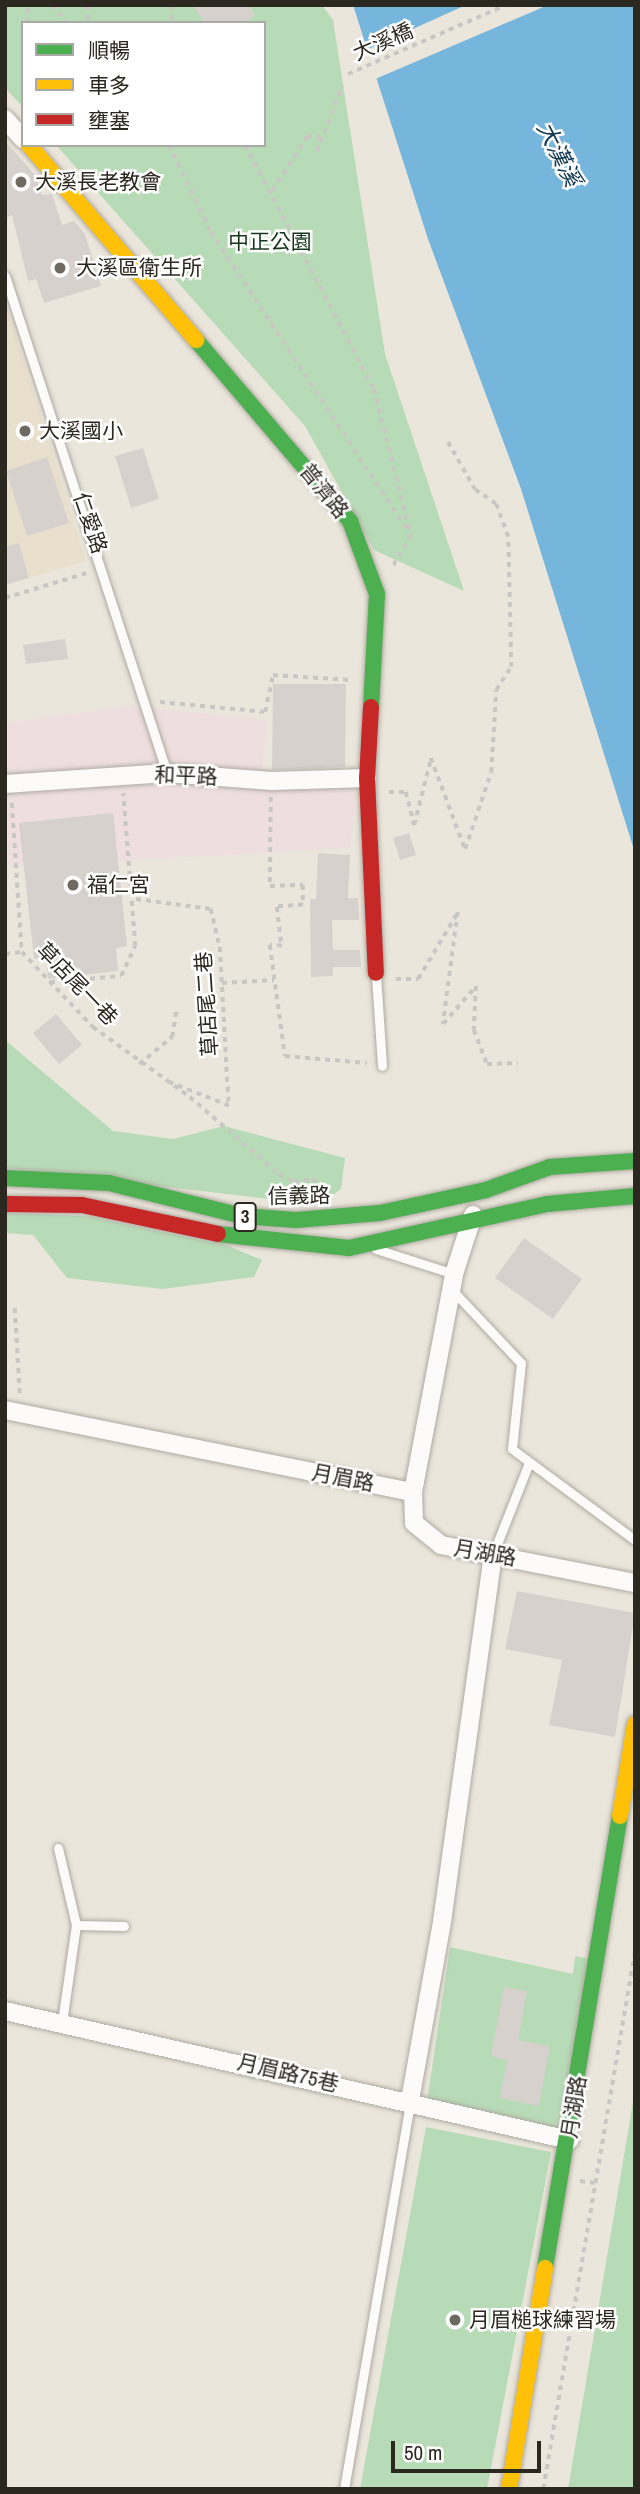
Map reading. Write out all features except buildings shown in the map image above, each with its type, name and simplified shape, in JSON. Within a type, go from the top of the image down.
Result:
[{"type":"street","points":[[5,119],[21,137]]},
{"type":"street","name":"普濟路","points":[[31,147],[350,521],[377,594],[375,682],[367,778],[376,976]]},
{"type":"street","name":"和平路","points":[[8,783],[167,772],[272,781],[367,778]]},
{"type":"street","name":"信義路","points":[[5,1178],[108,1183],[242,1216],[296,1220],[380,1213],[486,1190],[550,1167],[635,1161]]},
{"type":"street","points":[[413,1492],[454,1292],[454,1274],[468,1225],[486,1190]]},
{"type":"street","name":"3","points":[[5,1204],[82,1205],[284,1244],[366,1244],[468,1225],[547,1204],[635,1196]]},
{"type":"street","name":"月眉路","points":[[13,1411],[413,1492]]},
{"type":"street","name":"月湖路","points":[[413,1492],[414,1523],[441,1545],[635,1583]]},
{"type":"street","points":[[410,2100],[442,1922],[493,1554]]},
{"type":"street","name":"月湖路","points":[[509,2489],[569,2140],[635,1724]]},
{"type":"street","name":"月眉路75巷","points":[[5,2011],[410,2100],[569,2140]]},
{"type":"lane","name":"仁愛路","points":[[5,276],[106,567],[167,772]]},
{"type":"lane","points":[[376,976],[382,1066]]},
{"type":"lane","points":[[366,1244],[454,1274]]},
{"type":"lane","points":[[454,1292],[521,1363],[512,1449],[528,1465],[635,1540]]},
{"type":"lane","points":[[493,1554],[528,1465]]},
{"type":"lane","points":[[58,1848],[76,1925],[62,2022]]},
{"type":"lane","points":[[76,1925],[124,1926]]},
{"type":"lane","points":[[344,2489],[410,2100]]},
{"type":"path","points":[[52,5],[65,21]]},
{"type":"path","name":"大溪橋","points":[[348,74],[506,5]]},
{"type":"path","points":[[272,191],[307,136],[320,136],[317,152],[342,86]]},
{"type":"path","points":[[170,147],[211,232],[411,535]]},
{"type":"path","points":[[246,147],[272,191],[374,389],[411,535],[377,594]]},
{"type":"path","points":[[367,778],[386,792],[406,792],[414,825],[431,758],[465,849],[492,772],[496,690],[511,667],[508,537],[496,504],[475,490],[447,441]]},
{"type":"path","points":[[5,598],[106,567]]},
{"type":"path","points":[[144,700],[265,712],[273,675],[375,682]]},
{"type":"path","points":[[50,982],[121,976],[135,946],[136,899],[121,777]]},
{"type":"path","points":[[272,781],[270,886],[303,885],[303,905],[276,907],[282,946],[270,945],[285,1056],[382,1066]]},
{"type":"path","name":"草店尾一巷","points":[[8,783],[22,952],[50,982],[139,1063],[175,1088],[279,1174],[294,1182],[313,1179],[332,1202]]},
{"type":"path","name":"草店尾二巷","points":[[136,899],[211,909],[222,983],[229,1106],[166,1082]]},
{"type":"path","points":[[376,976],[418,979],[458,912],[443,1024],[476,986],[474,1030],[486,1064],[518,1063]]},
{"type":"path","points":[[5,954],[22,952]]},
{"type":"path","points":[[222,983],[274,980]]},
{"type":"path","points":[[139,1063],[172,1037],[176,1011]]},
{"type":"path","points":[[13,1411],[15,1308]]},
{"type":"path","points":[[543,2489],[635,1951]]},
{"type":"shaded area","name":"大溪國小","points":[[5,301],[86,561],[5,585]]},
{"type":"shaded area","points":[[129,706],[267,720],[260,788],[356,789],[350,848],[5,867],[5,723]]},
{"type":"green space","name":"中正公園","points":[[5,5],[322,5],[333,20],[385,354],[464,591],[374,550],[305,426],[58,147],[266,147],[266,21],[21,21],[21,105],[5,88]]},
{"type":"green space","points":[[5,1040],[113,1131],[173,1139],[224,1126],[345,1158],[341,1189],[319,1205],[5,1168]]},
{"type":"green space","points":[[5,1213],[86,1216],[226,1245],[262,1260],[254,1277],[162,1289],[67,1278],[33,1235],[5,1233]]},
{"type":"green space","points":[[450,1947],[573,1974],[575,1956],[595,1960],[567,2137],[426,2108]]},
{"type":"green space","points":[[635,2090],[635,2489],[568,2489]]},
{"type":"green space","name":"月眉槌球練習場","points":[[426,2127],[551,2152],[487,2489],[360,2489]]},
{"type":"water","name":"大漢溪","points":[[353,5],[635,5],[635,853],[521,489],[428,239]]},
{"type":"pier","points":[[466,5],[548,5],[373,80],[364,51]]},
{"type":"traffic: fast","points":[[196,340],[350,521],[377,594],[371,707]]},
{"type":"traffic: fast","points":[[5,1178],[109,1183],[242,1216],[296,1220],[380,1213],[486,1190],[550,1167],[635,1161]]},
{"type":"traffic: fast","points":[[218,1234],[349,1248],[547,1204],[635,1196]]},
{"type":"traffic: fast","points":[[545,2268],[620,1816]]},
{"type":"traffic: slow","points":[[31,147],[196,340]]},
{"type":"traffic: slow","points":[[620,1816],[635,1724]]},
{"type":"traffic: slow","points":[[509,2489],[545,2268]]},
{"type":"traffic: jam","points":[[371,707],[367,778],[376,973]]},
{"type":"traffic: jam","points":[[5,1204],[82,1205],[218,1234]]},
{"type":"place","name":"大溪長老教會","points":[[21,182]]},
{"type":"place","name":"大溪區衛生所","points":[[60,268]]},
{"type":"place","name":"大溪國小","points":[[25,431]]},
{"type":"place","name":"福仁宮","points":[[73,885]]},
{"type":"place","name":"月眉槌球練習場","points":[[455,2320]]}]
